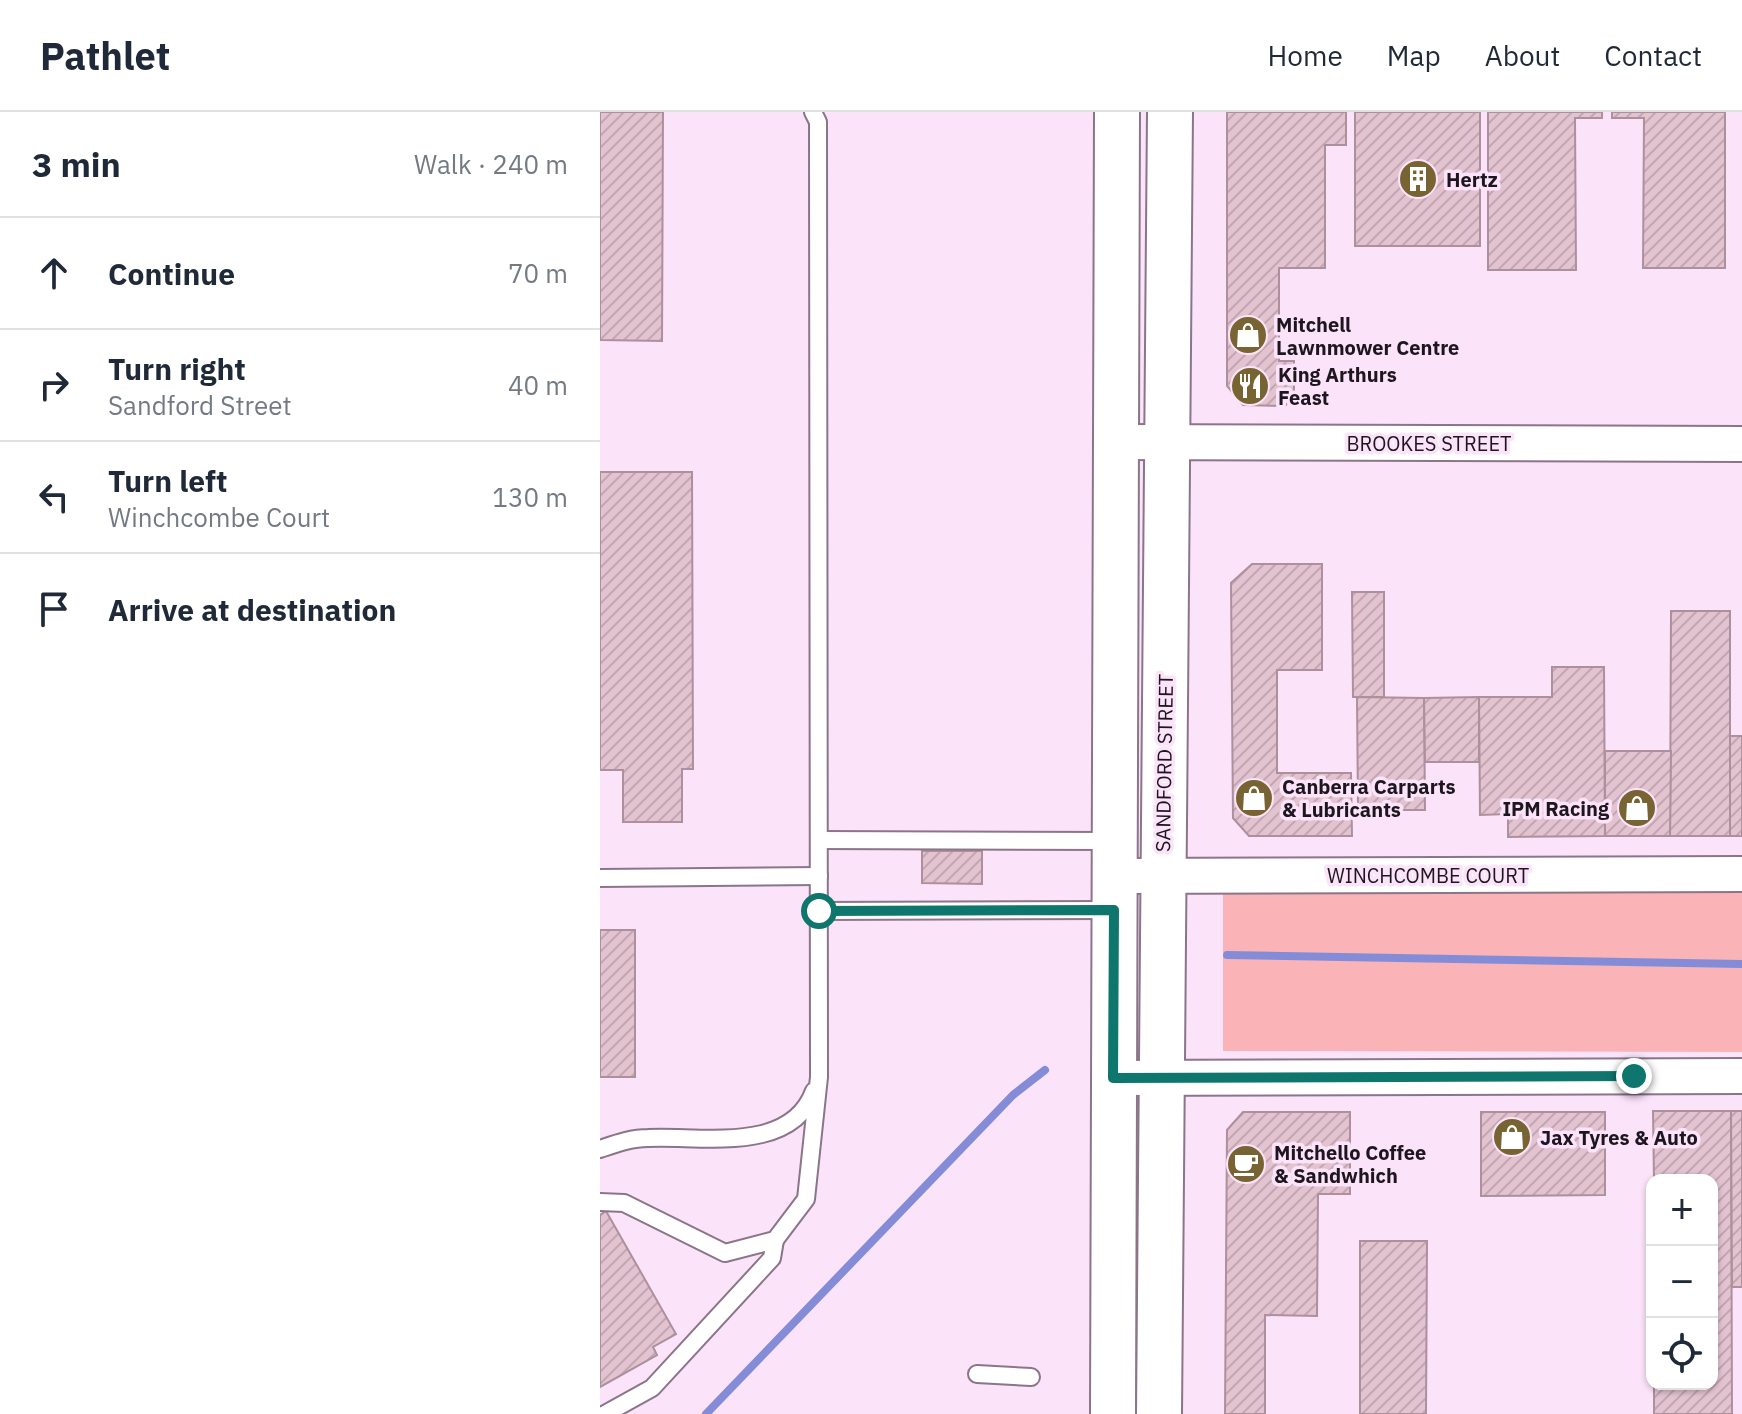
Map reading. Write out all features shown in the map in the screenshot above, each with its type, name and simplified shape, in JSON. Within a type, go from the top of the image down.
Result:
[{"type":"main road","points":[[1113,1414],[1117,112]]},
{"type":"main road","name":"SANDFORD STREET","points":[[1159,1414],[1170,112]]},
{"type":"street","name":"BROOKES STREET","points":[[1116,442],[1742,444]]},
{"type":"street","name":"WINCHCOMBE COURT","points":[[1115,876],[1742,874]]},
{"type":"street","points":[[1113,1078],[1742,1076]]},
{"type":"lane","points":[[605,1414],[652,1388],[772,1258],[775,1240],[806,1199],[819,1077],[818,122],[813,112]]},
{"type":"lane","points":[[819,840],[1115,876]]},
{"type":"lane","points":[[600,878],[819,876]]},
{"type":"lane","points":[[819,911],[1115,876]]},
{"type":"lane","points":[[600,1149],[645,1138],[745,1137],[771,1133],[803,1109],[812,1097],[819,1077]]},
{"type":"lane","points":[[600,1202],[624,1203],[725,1253],[775,1240]]},
{"type":"lane","points":[[977,1374],[1031,1377]]},
{"type":"shaded area","points":[[1223,891],[1742,893],[1742,1052],[1223,1051]]},
{"type":"building","points":[[600,112],[663,112],[662,341],[600,340]]},
{"type":"building","points":[[1227,112],[1346,112],[1346,145],[1325,145],[1325,268],[1279,268],[1279,361],[1294,361],[1294,396],[1285,406],[1243,405],[1227,386]]},
{"type":"building","name":"Hertz","points":[[1355,112],[1480,112],[1480,246],[1355,246]]},
{"type":"building","points":[[1488,112],[1602,112],[1602,118],[1575,118],[1576,270],[1488,270]]},
{"type":"building","points":[[1612,112],[1725,112],[1725,268],[1643,268],[1644,118],[1612,118]]},
{"type":"building","points":[[600,472],[692,472],[693,769],[682,769],[682,822],[623,822],[623,770],[600,770]]},
{"type":"building","points":[[1252,564],[1322,564],[1322,670],[1277,670],[1277,773],[1351,773],[1352,836],[1249,836],[1233,818],[1231,583]]},
{"type":"building","points":[[1352,592],[1384,592],[1384,697],[1353,697]]},
{"type":"building","points":[[1671,611],[1730,611],[1730,836],[1670,836]]},
{"type":"building","points":[[1552,667],[1604,667],[1605,836],[1508,837],[1508,814],[1480,815],[1479,697],[1552,697]]},
{"type":"building","points":[[1357,697],[1424,698],[1425,810],[1358,810]]},
{"type":"building","points":[[1479,697],[1479,762],[1425,762],[1424,698]]},
{"type":"building","points":[[1730,736],[1742,736],[1742,836],[1730,836]]},
{"type":"building","points":[[1605,751],[1671,751],[1670,836],[1605,836]]},
{"type":"building","points":[[922,851],[982,851],[982,884],[922,883]]},
{"type":"building","points":[[600,930],[635,930],[635,1077],[600,1077]]},
{"type":"building","points":[[1653,1111],[1731,1111],[1732,1414],[1654,1414],[1654,1390],[1718,1390],[1718,1174],[1654,1174]]},
{"type":"building","points":[[1731,1111],[1742,1111],[1742,1287],[1732,1287]]},
{"type":"building","points":[[1243,1112],[1350,1112],[1350,1194],[1318,1194],[1317,1316],[1265,1315],[1265,1414],[1225,1414],[1227,1130]]},
{"type":"building","points":[[1481,1112],[1605,1112],[1605,1195],[1481,1196]]},
{"type":"building","points":[[606,1211],[676,1334],[653,1347],[657,1355],[600,1387],[600,1215]]},
{"type":"building","points":[[1360,1241],[1427,1241],[1426,1414],[1360,1414]]},
{"type":"waterway","points":[[1227,955],[1742,964]]},
{"type":"waterway","points":[[706,1414],[1013,1095],[1045,1070]]},
{"type":"place","name":"Hertz","points":[[1418,179]]},
{"type":"place","name":"Mitchell Lawnmower Centre","points":[[1248,335]]},
{"type":"place","name":"King Arthurs Feast","points":[[1250,386]]},
{"type":"place","name":"Canberra Carparts & Lubricants","points":[[1254,798]]},
{"type":"place","name":"IPM Racing","points":[[1637,808]]},
{"type":"place","name":"Jax Tyres & Auto","points":[[1512,1137]]},
{"type":"place","name":"Mitchello Coffee & Sandwhich","points":[[1246,1164]]},
{"type":"route","points":[[819,911],[1114,910],[1113,1078],[1634,1076]]}]
